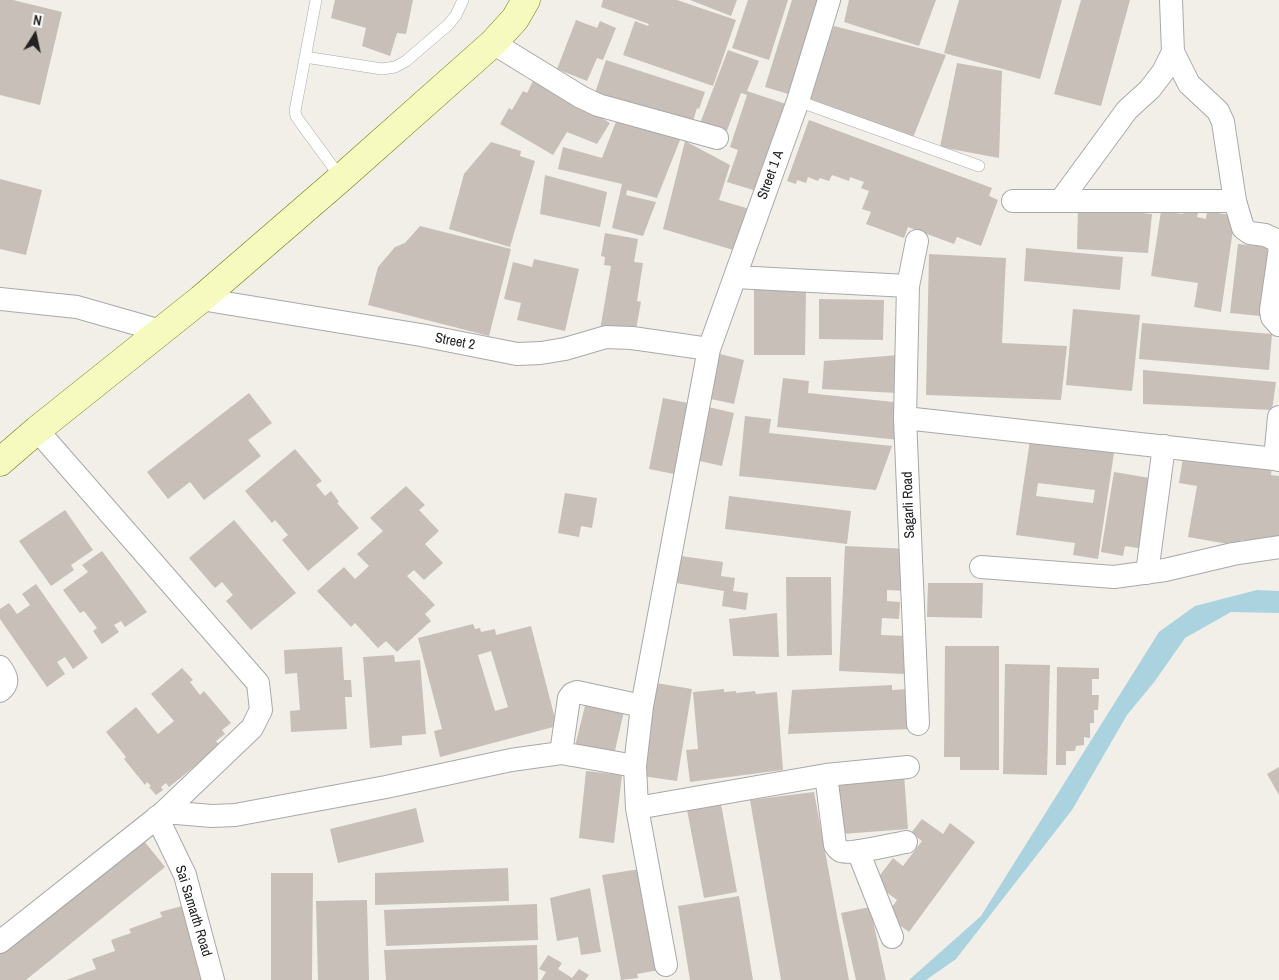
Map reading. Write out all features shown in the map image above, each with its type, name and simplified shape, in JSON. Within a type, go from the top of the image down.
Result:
[{"type":"street","points":[[0,462],[37,430],[201,299],[341,178],[493,43],[515,19],[526,0]]},
{"type":"street","name":"Street 1 A","points":[[667,969],[637,808],[634,766],[642,706],[709,349],[798,101],[829,0]]},
{"type":"street","points":[[1171,0],[1173,52],[1188,84],[1218,110],[1223,122],[1235,201],[1244,228],[1250,233],[1265,235],[1276,240],[1279,246]]},
{"type":"street","points":[[493,43],[581,97],[598,105],[717,138]]},
{"type":"street","points":[[1061,200],[1128,110],[1150,89],[1163,72],[1173,52]]},
{"type":"street","points":[[1013,201],[1235,201]]},
{"type":"street","name":"Sagarli Road","points":[[917,241],[908,286],[905,418],[918,724]]},
{"type":"street","points":[[1279,254],[1271,310],[1272,317],[1279,325]]},
{"type":"street","points":[[735,277],[908,286]]},
{"type":"street","points":[[0,299],[77,307],[161,331]]},
{"type":"street","name":"Street 2","points":[[201,299],[421,335],[517,354],[565,349],[606,337],[632,338],[709,349]]},
{"type":"street","points":[[905,418],[1277,459],[1279,417]]},
{"type":"street","points":[[0,942],[160,814],[252,728],[261,710],[258,683],[37,430]]},
{"type":"street","points":[[1147,572],[1164,446]]},
{"type":"street","points":[[982,567],[1114,577],[1165,570],[1233,554],[1279,547]]},
{"type":"street","points":[[0,667],[7,676],[7,683],[0,691]]},
{"type":"street","points":[[561,753],[569,698],[572,694],[577,692],[642,706]]},
{"type":"street","points":[[160,814],[235,815],[386,787],[511,760],[561,753],[634,766]]},
{"type":"street","points":[[637,808],[826,775],[908,767]]},
{"type":"street","points":[[826,775],[835,845],[840,850],[846,852],[858,851],[906,842]]},
{"type":"street","name":"Sai Samarth Road","points":[[160,814],[185,875],[213,980]]},
{"type":"street","points":[[858,851],[892,937]]},
{"type":"lane","points":[[316,0],[295,110],[296,116],[341,178]]},
{"type":"lane","points":[[305,57],[382,69],[395,66],[406,61],[448,25],[456,15],[463,0]]},
{"type":"lane","points":[[798,101],[979,166]]},
{"type":"water","points":[[1257,590],[1279,591],[1279,613],[1231,612],[1185,638],[1155,681],[1127,715],[1072,810],[956,959],[926,980],[909,980],[981,916],[1159,632],[1195,606]]},
{"type":"building","points":[[0,0],[13,0],[62,12],[40,105],[0,95]]},
{"type":"building","points":[[335,0],[413,0],[406,34],[397,33],[390,56],[362,46],[366,28],[331,18]]},
{"type":"building","points":[[603,0],[677,0],[736,20],[713,86],[623,55],[635,21],[648,26],[649,24],[601,7]]},
{"type":"building","points":[[690,0],[737,0],[731,16]]},
{"type":"building","points":[[748,0],[788,0],[769,60],[732,48]]},
{"type":"building","points":[[792,0],[824,0],[795,96],[765,87]]},
{"type":"building","points":[[849,0],[936,0],[919,46],[844,22]]},
{"type":"building","points":[[959,0],[1062,0],[1040,79],[944,53]]},
{"type":"building","points":[[1081,0],[1130,0],[1101,106],[1054,94]]},
{"type":"building","points":[[576,20],[597,28],[600,21],[616,28],[603,60],[597,58],[587,81],[557,69]]},
{"type":"building","points":[[834,26],[946,55],[912,140],[805,97]]},
{"type":"building","points":[[728,50],[759,61],[747,91],[792,106],[763,193],[727,182],[738,150],[730,147],[747,95],[741,93],[725,136],[699,126]]},
{"type":"building","points":[[606,60],[705,92],[692,124],[595,93]]},
{"type":"building","points":[[957,63],[1002,71],[999,158],[940,147]]},
{"type":"building","points":[[535,77],[610,123],[597,144],[567,132],[553,155],[500,124],[509,108],[512,110],[523,91],[527,93]]},
{"type":"building","points":[[617,119],[682,135],[657,198],[627,190],[626,195],[656,202],[643,236],[612,228],[622,184],[558,169],[563,147],[602,158]]},
{"type":"building","points":[[809,120],[992,188],[989,196],[998,200],[981,246],[957,237],[954,244],[908,227],[904,238],[866,224],[871,212],[862,209],[869,191],[861,188],[864,182],[850,177],[849,181],[832,175],[829,181],[820,178],[818,181],[808,177],[806,183],[797,180],[796,184],[787,181]]},
{"type":"building","points":[[685,141],[730,165],[719,200],[753,210],[740,252],[663,229]]},
{"type":"building","points":[[491,142],[521,151],[520,156],[535,161],[510,247],[449,229],[464,174]]},
{"type":"building","points":[[545,175],[607,192],[600,227],[540,214]]},
{"type":"building","points":[[0,179],[42,190],[26,255],[0,249]]},
{"type":"building","points":[[1078,207],[1152,214],[1148,253],[1077,249]]},
{"type":"building","points":[[1161,211],[1183,214],[1184,211],[1198,213],[1197,217],[1206,219],[1207,211],[1235,216],[1221,312],[1194,307],[1198,283],[1151,276]]},
{"type":"building","points":[[420,226],[511,249],[489,336],[368,305],[378,267],[395,247],[405,243]]},
{"type":"building","points":[[605,233],[638,239],[634,262],[643,263],[637,301],[641,302],[635,335],[600,330],[611,266],[604,265],[605,257],[601,256]]},
{"type":"building","points":[[1238,244],[1268,247],[1260,316],[1230,313]]},
{"type":"building","points":[[1026,248],[1123,257],[1120,290],[1024,281]]},
{"type":"building","points":[[929,254],[1006,258],[1002,343],[1067,346],[1061,400],[926,395]]},
{"type":"building","points":[[534,259],[579,269],[565,331],[517,320],[521,303],[504,299],[513,262],[532,267]]},
{"type":"building","points":[[754,290],[806,290],[805,355],[754,355]]},
{"type":"building","points":[[819,299],[884,300],[883,340],[819,339]]},
{"type":"building","points":[[1073,309],[1140,315],[1132,391],[1066,385]]},
{"type":"building","points":[[1142,323],[1272,334],[1269,370],[1139,359]]},
{"type":"building","points":[[712,352],[744,360],[734,404],[702,397]]},
{"type":"building","points":[[899,355],[897,393],[822,389],[824,361]]},
{"type":"building","points":[[1143,370],[1276,382],[1272,410],[1143,404]]},
{"type":"building","points":[[783,378],[809,381],[808,393],[903,403],[899,440],[777,427]]},
{"type":"building","points":[[249,393],[272,423],[248,440],[261,456],[204,500],[190,482],[168,499],[147,472]]},
{"type":"building","points":[[663,398],[698,405],[684,476],[649,469]]},
{"type":"building","points":[[704,406],[734,413],[722,466],[691,459]]},
{"type":"building","points":[[745,416],[771,419],[769,433],[892,446],[876,490],[739,476]]},
{"type":"building","points":[[1030,440],[1114,453],[1098,559],[1073,555],[1075,543],[1016,535]],"holes":[[[1038,483],[1095,490],[1093,503],[1036,496]]]},
{"type":"building","points":[[295,449],[322,481],[316,485],[325,496],[331,491],[339,502],[337,503],[359,528],[308,571],[282,540],[288,535],[275,520],[272,523],[245,491]]},
{"type":"building","points":[[1184,451],[1272,466],[1271,475],[1279,476],[1279,541],[1277,546],[1241,540],[1240,546],[1188,537],[1197,486],[1179,483]]},
{"type":"building","points":[[1114,472],[1156,479],[1144,549],[1125,546],[1123,556],[1101,552]]},
{"type":"building","points":[[406,486],[425,505],[419,510],[439,531],[425,544],[443,563],[424,580],[414,570],[407,576],[435,605],[425,614],[431,621],[397,652],[386,641],[378,648],[355,623],[351,627],[317,591],[344,567],[355,579],[369,566],[357,554],[383,531],[370,518]]},
{"type":"building","points":[[565,493],[597,498],[592,528],[581,526],[579,537],[558,533]]},
{"type":"building","points":[[729,496],[851,511],[847,544],[725,529]]},
{"type":"building","points":[[65,510],[93,550],[71,565],[74,570],[51,586],[19,541]]},
{"type":"building","points":[[234,520],[296,593],[251,630],[226,601],[233,595],[222,582],[215,588],[189,558]]},
{"type":"building","points":[[845,546],[910,549],[907,591],[887,590],[887,601],[900,602],[899,619],[882,618],[881,635],[907,636],[904,674],[839,671]]},
{"type":"building","points":[[102,551],[147,612],[125,627],[121,621],[114,625],[119,632],[102,644],[93,631],[97,628],[84,611],[80,613],[63,590],[88,572],[82,565]]},
{"type":"building","points":[[681,556],[723,562],[721,576],[735,578],[733,591],[748,593],[746,610],[722,606],[724,591],[676,583]]},
{"type":"building","points":[[786,577],[831,577],[832,655],[787,656]]},
{"type":"building","points":[[928,583],[983,583],[982,618],[927,617]]},
{"type":"building","points":[[36,584],[88,658],[73,669],[65,657],[57,662],[65,674],[47,687],[0,619],[0,609],[9,603],[17,614],[30,605],[22,594]]},
{"type":"building","points":[[777,613],[779,657],[733,656],[729,619]]},
{"type":"building","points":[[473,624],[475,629],[480,628],[481,632],[495,629],[496,635],[531,626],[557,726],[440,757],[434,731],[442,729],[418,638]],"holes":[[[491,651],[508,707],[495,711],[478,655]]]},
{"type":"building","points":[[945,646],[999,646],[999,770],[960,770],[960,757],[944,757]]},
{"type":"building","points":[[342,647],[344,680],[351,680],[352,697],[345,697],[347,729],[291,732],[290,711],[300,710],[297,673],[285,674],[284,650]]},
{"type":"building","points":[[394,655],[395,662],[420,660],[426,734],[402,736],[402,745],[370,748],[363,657]]},
{"type":"building","points":[[1005,664],[1050,665],[1047,775],[1003,774]]},
{"type":"building","points":[[1057,667],[1099,668],[1099,679],[1092,679],[1092,695],[1099,695],[1098,710],[1094,710],[1094,723],[1090,723],[1090,738],[1084,737],[1084,745],[1076,746],[1075,751],[1066,751],[1066,765],[1056,765]]},
{"type":"building","points":[[182,668],[193,680],[190,682],[200,695],[204,691],[231,723],[222,730],[225,734],[216,741],[220,746],[169,787],[166,783],[161,787],[163,790],[156,795],[149,787],[151,786],[147,782],[145,785],[124,759],[126,757],[106,732],[136,707],[158,734],[174,721],[151,694]]},
{"type":"building","points":[[656,683],[692,689],[677,781],[642,776]]},
{"type":"building","points":[[892,685],[892,690],[909,689],[911,729],[788,734],[792,690]]},
{"type":"building","points":[[724,689],[724,692],[736,691],[736,693],[755,691],[756,694],[777,692],[783,770],[690,782],[686,750],[698,749],[693,692]]},
{"type":"building","points":[[586,702],[624,711],[614,755],[575,746]]},
{"type":"building","points":[[1279,767],[1279,795],[1267,774]]},
{"type":"building","points":[[586,771],[622,775],[614,843],[579,838]]},
{"type":"building","points":[[904,774],[908,829],[842,834],[837,778]]},
{"type":"building","points":[[814,792],[849,980],[781,980],[750,800]]},
{"type":"building","points":[[721,804],[737,892],[704,898],[687,810]]},
{"type":"building","points":[[416,808],[424,842],[338,863],[330,829]]},
{"type":"building","points":[[922,819],[943,834],[950,823],[975,842],[909,932],[886,915],[897,900],[874,883],[893,858],[903,866],[922,841],[911,833]]},
{"type":"building","points":[[140,836],[165,867],[26,980],[0,980],[0,949]]},
{"type":"building","points":[[508,868],[509,901],[375,905],[375,873]]},
{"type":"building","points":[[646,868],[664,969],[637,974],[638,978],[621,980],[602,875]]},
{"type":"building","points":[[271,873],[313,873],[312,980],[271,980]]},
{"type":"building","points":[[590,888],[601,952],[581,955],[578,937],[557,941],[550,898]]},
{"type":"building","points":[[739,896],[753,980],[690,980],[678,906]]},
{"type":"building","points":[[367,900],[369,980],[318,980],[316,901]]},
{"type":"building","points":[[537,904],[538,940],[386,946],[384,910]]},
{"type":"building","points":[[182,906],[202,980],[66,980],[96,969],[92,959],[115,951],[111,940],[131,933],[129,929],[162,917],[160,912]]},
{"type":"building","points":[[870,907],[886,980],[856,980],[841,913]]},
{"type":"building","points":[[537,945],[538,980],[386,980],[384,950]]},
{"type":"building","points":[[548,955],[562,963],[558,969],[572,978],[579,969],[589,975],[585,980],[541,980],[546,972],[539,969]]}]
